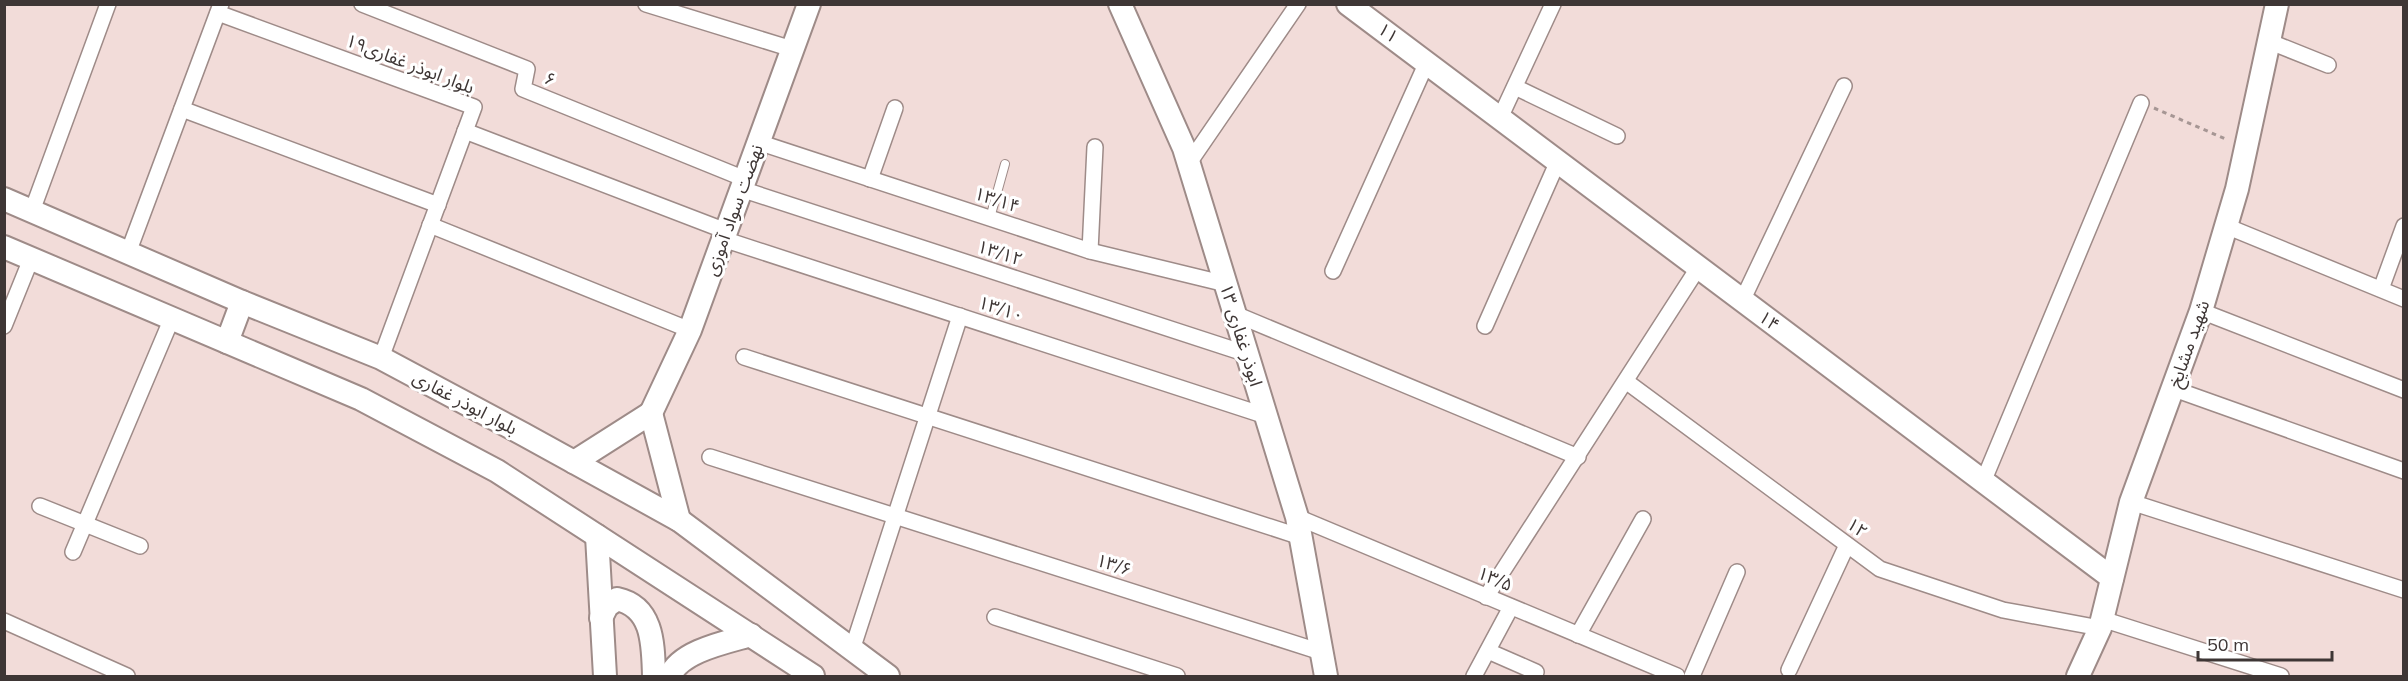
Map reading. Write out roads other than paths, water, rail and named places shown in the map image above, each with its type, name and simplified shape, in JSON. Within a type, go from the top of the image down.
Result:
[{"type":"street","points":[[32,211],[108,4]]},
{"type":"street","name":"۶","points":[[362,4],[527,69],[523,89],[743,184]]},
{"type":"street","points":[[646,4],[792,49]]},
{"type":"street","name":"نهضت سواد آموزی","points":[[651,413],[690,330],[809,4]]},
{"type":"street","name":"۱۳ ابوذر غفاری","points":[[1120,4],[1184,148],[1226,284],[1299,527],[1326,676]]},
{"type":"street","points":[[1188,163],[1298,4]]},
{"type":"street","name":"۱۱","points":[[1348,4],[1427,62]]},
{"type":"street","points":[[1500,118],[1553,4]]},
{"type":"street","name":"شهید مشایخ","points":[[2078,676],[2101,624],[2131,502],[2201,311],[2226,226],[2246,147],[2268,41],[2271,7]]},
{"type":"street","points":[[128,253],[220,9]]},
{"type":"street","name":"بلوار ابوذر غفاری۱۹","points":[[220,9],[474,107],[381,358]]},
{"type":"street","points":[[2268,41],[2328,65]]},
{"type":"street","points":[[1333,270],[1427,62]]},
{"type":"street","name":"۱۴","points":[[1427,62],[2112,579]]},
{"type":"street","points":[[1742,301],[1844,86]]},
{"type":"street","points":[[1515,87],[1617,136]]},
{"type":"street","points":[[1983,482],[2142,103]]},
{"type":"street","points":[[870,179],[895,108]]},
{"type":"street","points":[[182,109],[438,205]]},
{"type":"street","name":"۱۳/۱۰","points":[[465,131],[724,235],[960,316],[1266,416]]},
{"type":"street","name":"۱۳/۱۴","points":[[758,142],[1090,251],[1226,284]]},
{"type":"street","points":[[1090,251],[1095,147]]},
{"type":"street","points":[[1485,326],[1557,161]]},
{"type":"street","name":"۱۳/۱۲","points":[[743,184],[1247,354]]},
{"type":"street","name":"بلوار ابوذر غفاری","points":[[4,199],[242,302],[381,358],[574,462],[679,520],[888,676]]},
{"type":"street","points":[[430,225],[690,330]]},
{"type":"street","points":[[2226,226],[2403,298]]},
{"type":"street","points":[[2381,290],[2403,226]]},
{"type":"street","points":[[4,247],[361,399],[497,471],[813,676]]},
{"type":"street","points":[[4,326],[31,259]]},
{"type":"street","points":[[1486,597],[1627,382],[1698,268]]},
{"type":"street","points":[[227,342],[242,302]]},
{"type":"street","points":[[2201,311],[2403,390]]},
{"type":"street","points":[[1235,314],[1578,457]]},
{"type":"street","points":[[852,650],[960,316]]},
{"type":"street","points":[[73,552],[171,318]]},
{"type":"street","name":"۱۳/۵","points":[[744,357],[927,416],[1299,527],[1486,597],[1677,676]]},
{"type":"street","name":"۱۲","points":[[1627,382],[1880,569],[2003,610],[2101,624],[2281,676]]},
{"type":"street","points":[[2174,389],[2403,471]]},
{"type":"street","points":[[574,462],[651,413],[679,520]]},
{"type":"street","name":"۱۳/۶","points":[[710,457],[1322,652]]},
{"type":"street","points":[[2131,502],[2403,590]]},
{"type":"street","points":[[40,506],[140,546]]},
{"type":"street","points":[[1578,635],[1643,519]]},
{"type":"street","points":[[597,536],[604,676]]},
{"type":"street","points":[[1789,670],[1847,545]]},
{"type":"street","points":[[1692,676],[1737,572]]},
{"type":"street","points":[[601,618],[607,606],[617,599],[630,602],[640,611],[652,636],[654,676]]},
{"type":"street","points":[[1474,676],[1511,607]]},
{"type":"street","points":[[995,617],[1144,671],[1177,676]]},
{"type":"street","points":[[4,621],[128,676]]},
{"type":"street","points":[[670,676],[671,672],[693,653],[751,635]]},
{"type":"street","points":[[1488,651],[1536,672]]},
{"type":"lane","points":[[990,218],[1005,164]]}]
